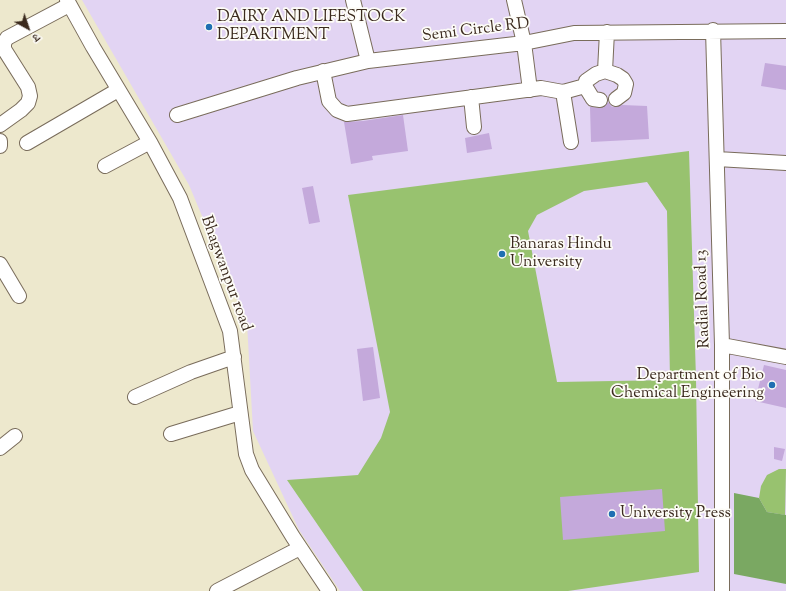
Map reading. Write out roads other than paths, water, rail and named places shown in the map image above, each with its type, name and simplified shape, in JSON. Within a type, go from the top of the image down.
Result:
[{"type":"street","points":[[353,0],[368,61]]},
{"type":"street","points":[[514,0],[524,43],[530,90]]},
{"type":"street","points":[[0,125],[21,110],[28,103],[30,96],[28,87],[4,49],[4,43],[7,38],[68,2]]},
{"type":"street","name":"Bhagwanpur road","points":[[68,2],[118,90],[150,142],[180,198],[230,331],[246,454],[252,470],[300,548],[329,591]]},
{"type":"street","name":"Semi Circle RD","points":[[177,115],[323,71],[368,61],[524,43],[574,33],[713,30],[786,31]]},
{"type":"street","name":"Radial Road 13","points":[[713,30],[722,345],[722,591]]},
{"type":"street","points":[[605,71],[607,32]]},
{"type":"street","points":[[323,71],[329,101],[337,110],[347,114],[530,90],[552,89],[563,92],[585,86]]},
{"type":"street","points":[[600,100],[593,99],[585,86],[586,81],[596,74],[605,71],[617,75],[626,84],[624,93],[616,99]]},
{"type":"street","points":[[27,143],[118,90]]},
{"type":"street","points":[[563,92],[571,142]]},
{"type":"street","points":[[471,97],[474,127]]},
{"type":"street","points":[[0,140],[0,146]]},
{"type":"street","points":[[105,166],[150,142]]},
{"type":"street","points":[[717,159],[786,163]]},
{"type":"street","points":[[0,264],[19,296]]},
{"type":"street","points":[[722,345],[786,356]]},
{"type":"street","points":[[135,397],[191,372],[234,357]]},
{"type":"street","points":[[171,434],[240,413]]},
{"type":"street","points":[[0,448],[15,436]]},
{"type":"street","points":[[217,591],[300,548]]},
{"type":"place","name":"DAIRY AND LIFESTOCK DEPARTMENT","points":[[209,27]]},
{"type":"place","name":"Banaras Hindu University","points":[[502,254]]},
{"type":"place","name":"Department of Bio Chemical Engineering","points":[[772,385]]},
{"type":"place","name":"University Press","points":[[612,514]]}]
